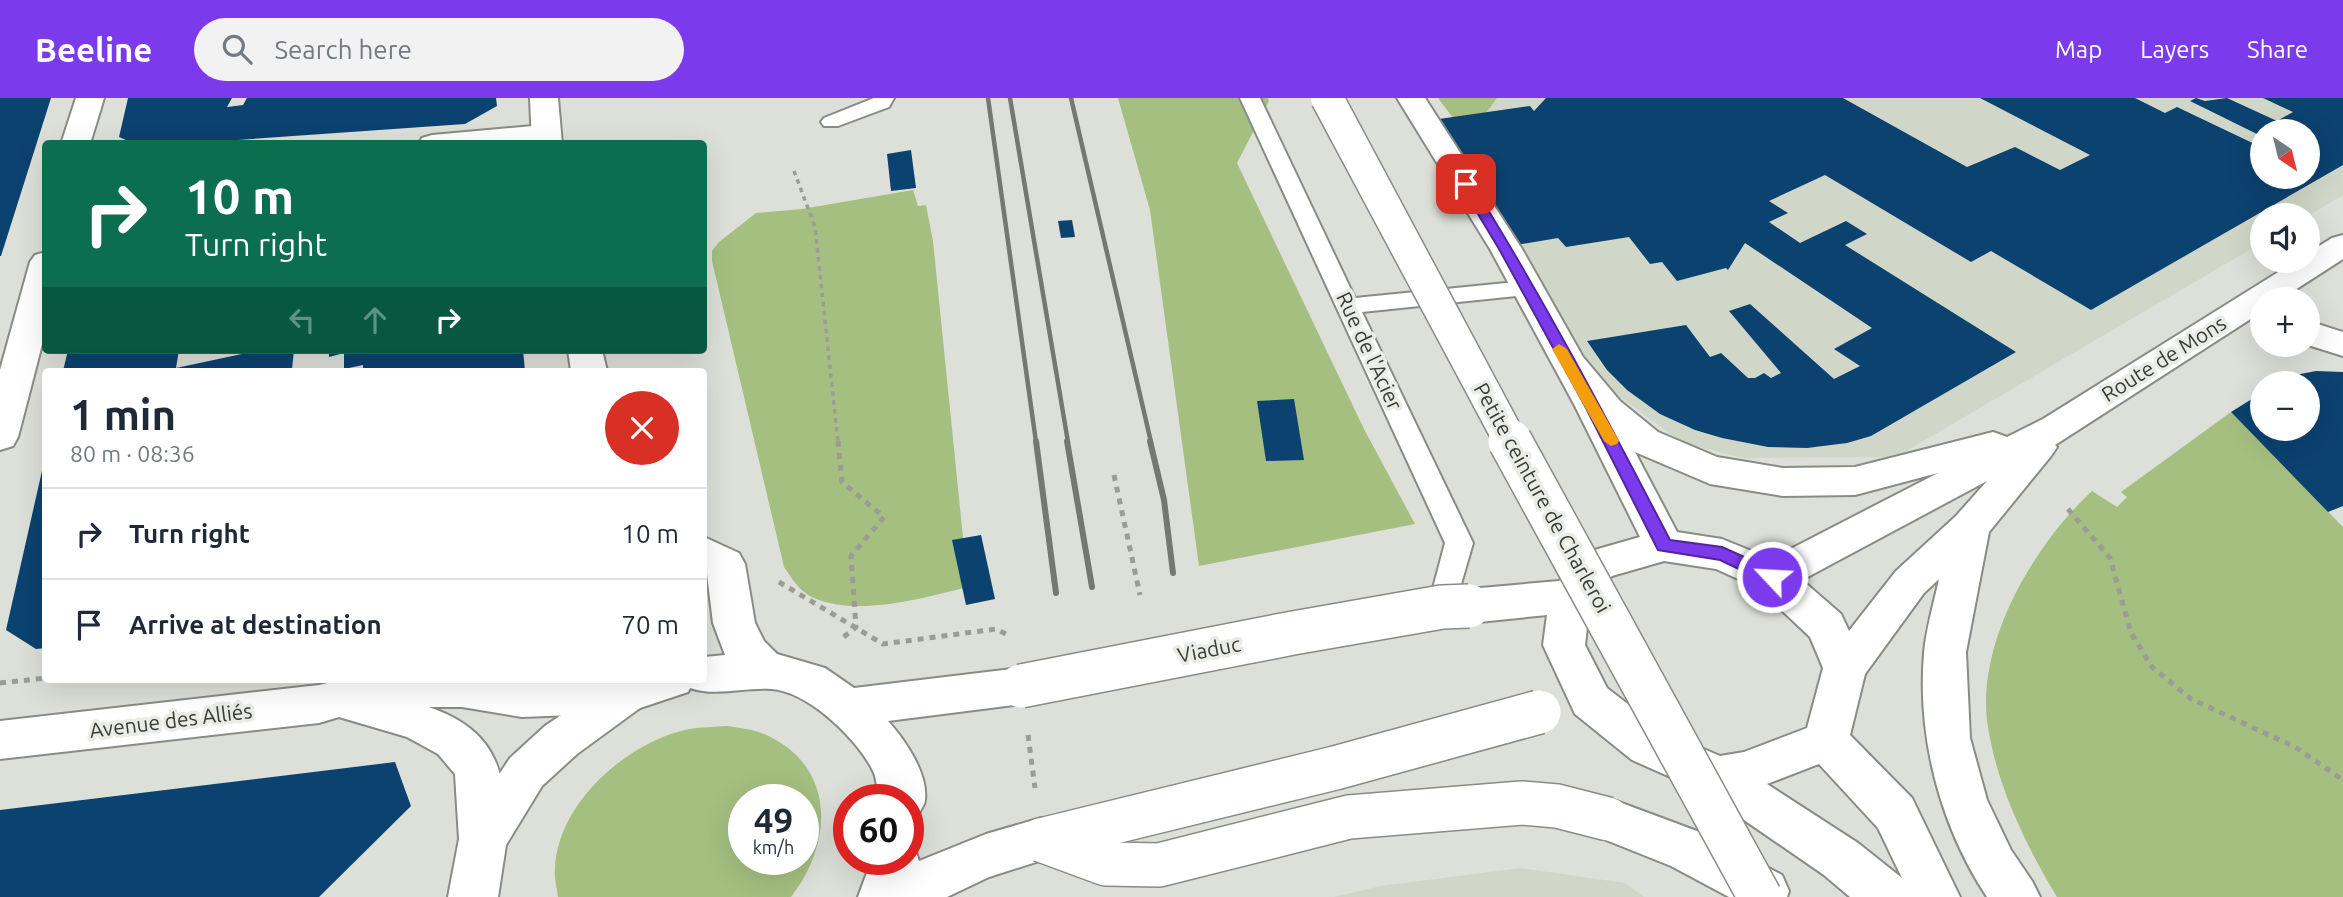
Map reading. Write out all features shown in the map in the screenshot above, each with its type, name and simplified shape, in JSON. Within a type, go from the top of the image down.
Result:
[{"type":"main road","points":[[76,140],[90,98]]},
{"type":"main road","points":[[523,140],[546,139],[544,98]]},
{"type":"main road","name":"Petite ceinture de Charleroi","points":[[1327,98],[1552,520],[1760,897]]},
{"type":"main road","points":[[1411,98],[1506,249],[1593,406],[1664,546]]},
{"type":"main road","name":"Route de Mons","points":[[2287,287],[2343,245]]},
{"type":"main road","points":[[0,437],[42,277]]},
{"type":"main road","name":"Route de Mons","points":[[1772,577],[2056,428],[2250,314]]},
{"type":"main road","points":[[2320,336],[2343,345]]},
{"type":"main road","points":[[1564,357],[1607,410],[1645,441],[1710,470],[1783,482],[1855,481],[2056,428]]},
{"type":"main road","name":"Route de Mons","points":[[1845,668],[1910,582],[1970,527],[2056,428]]},
{"type":"main road","points":[[1970,527],[1945,652],[1948,738],[1964,801],[1994,866],[2015,897]]},
{"type":"main road","points":[[1826,741],[1845,668],[1826,626],[1772,577],[1722,554],[1664,546],[1598,564],[1570,596],[1563,645],[1591,701],[1648,746],[1718,777],[1841,859],[1887,897]]},
{"type":"main road","points":[[707,554],[725,564],[731,607],[740,643],[767,671]]},
{"type":"main road","name":"Viaduc","points":[[848,707],[1021,686],[1455,606],[1570,596]]},
{"type":"main road","points":[[707,675],[767,671],[795,675],[848,707],[879,741],[897,771],[899,784]]},
{"type":"main road","points":[[473,897],[483,839],[526,772],[561,740],[629,687],[651,683]]},
{"type":"main road","name":"Avenue des Alliés","points":[[0,740],[382,689],[462,689],[522,698],[629,687]]},
{"type":"main road","name":"Avenue des Alliés","points":[[382,689],[464,748],[478,771],[483,839]]},
{"type":"main road","points":[[899,897],[945,871],[1006,848],[1335,768],[1539,712],[1591,701]]},
{"type":"main road","points":[[1718,777],[1745,772],[1826,741]]},
{"type":"main road","points":[[1826,741],[1895,813],[1935,897]]},
{"type":"main road","points":[[1041,840],[1106,864],[1159,865],[1349,817],[1522,803],[1557,806],[1608,818],[1688,850],[1776,897]]},
{"type":"main road","points":[[883,897],[891,875]]},
{"type":"lane","points":[[831,122],[883,103],[884,98]]},
{"type":"lane","name":"Rue de l'Acier","points":[[1250,98],[1460,543],[1455,606]]},
{"type":"lane","points":[[1348,306],[1527,288]]},
{"type":"path","points":[[794,171],[816,227],[842,482],[884,517],[851,556],[856,627]]},
{"type":"path","points":[[1114,475],[1140,595]]},
{"type":"path","points":[[2068,509],[2110,558],[2131,633],[2152,667],[2192,699],[2295,747],[2343,780]]},
{"type":"path","points":[[730,585],[764,574],[883,644],[996,629],[1016,639],[1041,840]]},
{"type":"path","points":[[840,640],[856,627]]},
{"type":"path","points":[[0,683],[42,678]]},
{"type":"shaded area","points":[[1497,98],[2343,98],[2343,195],[2320,209],[2320,203],[2250,203],[2250,250],[1896,457],[1743,458],[1683,443],[1597,380],[1477,168],[1468,138]]},
{"type":"shaded area","points":[[1520,868],[1625,883],[1644,897],[1333,897],[1381,886]]},
{"type":"green space","points":[[1118,98],[1268,98],[1269,101],[1237,163],[1364,429],[1415,524],[1199,566],[1150,210]]},
{"type":"green space","points":[[1438,98],[1497,98],[1468,138]]},
{"type":"green space","points":[[913,190],[918,206],[926,205],[933,241],[968,587],[891,604],[850,606],[831,603],[805,592],[784,567],[712,261],[712,251],[719,242],[756,213],[802,209]]},
{"type":"green space","points":[[2231,412],[2250,432],[2250,441],[2259,441],[2343,527],[2343,897],[2057,897],[2034,856],[2004,789],[1991,743],[1987,720],[1987,689],[1992,658],[2001,626],[2015,595],[2050,538],[2092,491],[2117,507],[2127,497],[2121,492]]},
{"type":"green space","points":[[727,726],[760,732],[788,748],[805,765],[815,784],[728,784],[728,875],[805,875],[791,897],[558,897],[555,873],[559,845],[568,822],[582,800],[620,761],[642,747],[689,729]]},
{"type":"green space","points":[[819,798],[821,806],[819,834]]},
{"type":"building","points":[[0,98],[51,98],[1,256],[0,256]]},
{"type":"building","points":[[128,98],[232,98],[227,107],[243,105],[247,98],[496,98],[497,106],[465,124],[237,140],[126,140],[119,137]]},
{"type":"building","points":[[1546,98],[1843,98],[1967,167],[2015,147],[2060,170],[2090,155],[1980,98],[2135,98],[2165,113],[2177,107],[2250,142],[2250,189],[2301,189],[2277,203],[2250,203],[2250,219],[2091,310],[1991,251],[1971,262],[1825,175],[1769,201],[1788,213],[1769,222],[1800,243],[1846,221],[1867,234],[1845,245],[2016,352],[1871,436],[1847,443],[1807,448],[1768,447],[1695,430],[1660,414],[1627,390],[1607,370],[1587,341],[1686,325],[1710,357],[1721,353],[1748,378],[1764,373],[1771,378],[1781,373],[1729,311],[1750,304],[1834,379],[1860,366],[1834,349],[1872,328],[1745,243],[1728,270],[1726,268],[1677,281],[1662,262],[1650,264],[1629,237],[1566,247],[1558,238],[1516,245],[1432,120],[1530,106],[1534,111]]},
{"type":"building","points":[[2196,98],[2205,101],[2227,98],[2273,119],[2250,119],[2250,131],[2190,101]]},
{"type":"building","points":[[2263,98],[2343,98],[2343,165],[2320,178],[2320,119],[2281,119],[2293,112]]},
{"type":"building","points":[[911,150],[916,188],[891,191],[887,154]]},
{"type":"building","points":[[1072,220],[1075,237],[1061,238],[1058,221]]},
{"type":"building","points":[[67,354],[178,354],[176,368],[64,368]]},
{"type":"building","points":[[242,354],[294,354],[292,368],[176,368]]},
{"type":"building","points":[[344,354],[523,354],[525,368],[363,368],[363,365],[344,368]]},
{"type":"building","points":[[2320,371],[2343,372],[2343,506],[2328,512],[2259,441],[2320,441]]},
{"type":"building","points":[[1294,399],[1304,460],[1266,461],[1257,401]]},
{"type":"building","points":[[2250,400],[2250,432],[2231,412]]},
{"type":"building","points":[[42,471],[42,648],[36,649],[6,630]]},
{"type":"building","points":[[981,535],[995,599],[966,605],[952,540]]},
{"type":"building","points":[[395,762],[411,806],[319,897],[0,897],[0,810]]},
{"type":"railway","points":[[988,98],[1036,442]]},
{"type":"railway","points":[[1010,98],[1068,442]]},
{"type":"railway","points":[[1071,98],[1151,442]]},
{"type":"railway","points":[[1036,441],[1056,593]]},
{"type":"railway","points":[[1067,441],[1092,587]]},
{"type":"railway","points":[[1150,441],[1164,500],[1173,573]]},
{"type":"slow traffic","points":[[1559,349],[1611,441]]},
{"type":"route","points":[[1466,184],[1506,249],[1593,406],[1664,546],[1722,554],[1772,577]]}]
